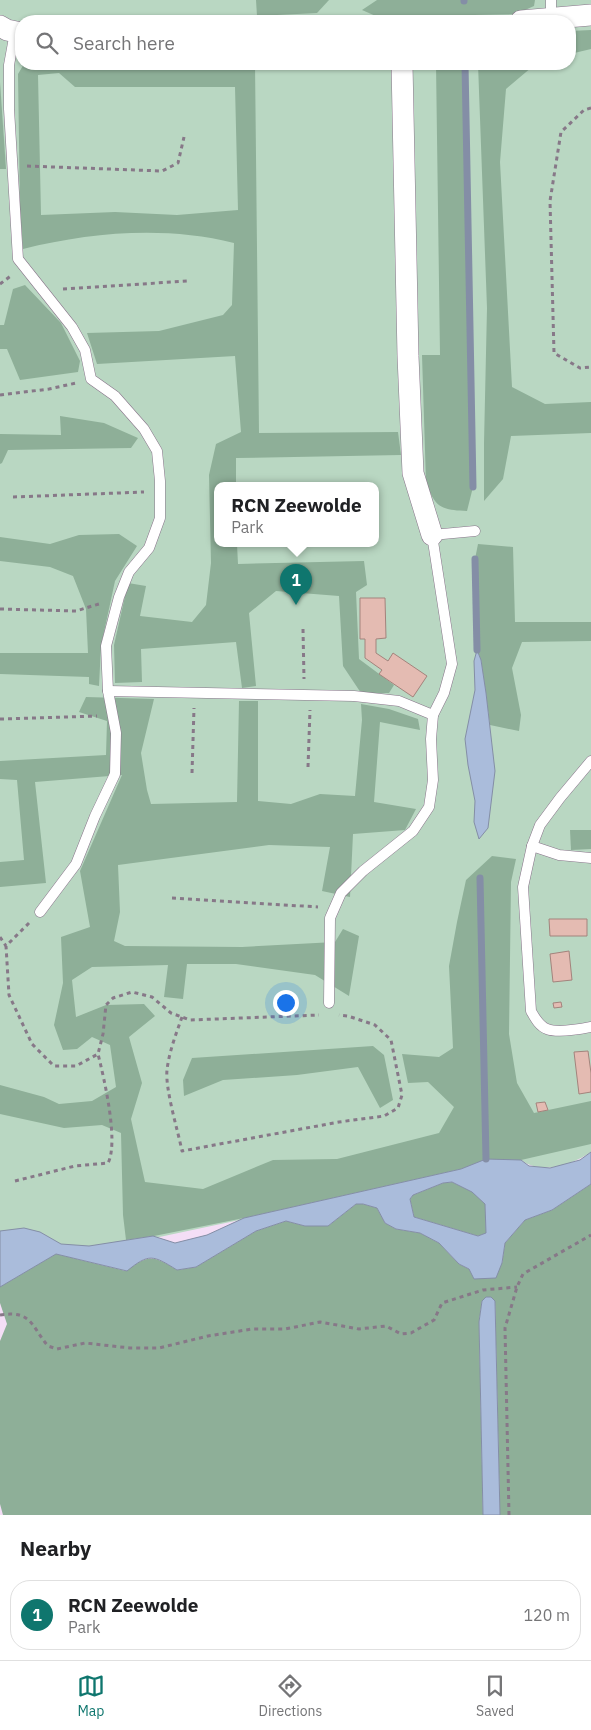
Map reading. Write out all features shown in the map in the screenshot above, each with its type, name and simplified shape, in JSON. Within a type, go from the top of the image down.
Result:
[{"type":"street","points":[[536,15],[551,9],[591,16]]},
{"type":"street","points":[[402,70],[408,356],[413,472],[432,535]]},
{"type":"lane","points":[[12,30],[9,109],[18,260],[72,327],[85,350],[91,379],[115,396],[144,429],[157,451],[160,492],[160,518],[149,548],[129,572],[119,597],[106,646],[108,691],[116,733],[115,774],[95,816],[76,864],[40,912]]},
{"type":"lane","points":[[328,1002],[330,918],[334,908],[347,887],[363,870],[413,831],[429,807],[433,780],[431,739],[434,715],[444,693],[452,664],[432,535],[475,531]]},
{"type":"lane","points":[[108,691],[354,696],[399,701],[434,715]]},
{"type":"lane","points":[[591,761],[560,798],[540,826],[532,846],[523,887],[531,1011],[537,1021],[547,1029],[574,1030],[591,1027]]},
{"type":"lane","points":[[532,846],[560,856],[591,858]]},
{"type":"path","points":[[591,108],[584,110],[561,132],[550,201],[554,353],[580,368],[591,367]]},
{"type":"path","points":[[11,166],[162,171],[178,163],[184,137]]},
{"type":"path","points":[[42,290],[188,281]]},
{"type":"path","points":[[0,395],[49,389],[91,379]]},
{"type":"path","points":[[13,497],[160,492]]},
{"type":"path","points":[[0,609],[76,611],[119,597]]},
{"type":"path","points":[[303,629],[308,695],[308,767]]},
{"type":"path","points":[[192,773],[195,692]]},
{"type":"path","points":[[0,719],[113,716]]},
{"type":"path","points":[[172,898],[334,908]]},
{"type":"path","points":[[6,946],[40,912]]},
{"type":"path","points":[[0,937],[6,946],[9,995],[32,1044],[54,1066],[76,1066],[98,1054]]},
{"type":"path","points":[[14,1181],[76,1166],[108,1163],[112,1155],[110,1109],[106,1083],[98,1054],[103,1034],[106,1005],[113,998],[132,992],[152,997],[171,1013],[182,1017],[190,1020],[331,1014],[348,1016],[375,1025],[391,1040],[402,1095],[398,1108],[384,1116],[339,1122],[182,1151],[167,1072],[172,1046],[182,1017]]},
{"type":"path","points":[[328,1002],[331,1014]]},
{"type":"path","points":[[509,1515],[505,1328],[517,1286],[523,1274],[591,1235]]},
{"type":"path","points":[[0,1315],[12,1313],[27,1318],[48,1346],[57,1348],[85,1343],[130,1348],[159,1348],[208,1336],[252,1329],[285,1329],[320,1322],[359,1329],[386,1326],[401,1334],[411,1333],[434,1320],[442,1303],[483,1290],[517,1286]]},
{"type":"green space","points":[[0,0],[591,0],[591,1152],[575,1161],[556,1166],[538,1167],[521,1160],[84,1253],[0,1288]]},
{"type":"green space","points":[[256,0],[329,0],[317,13],[257,15]]},
{"type":"green space","points":[[377,0],[535,0],[534,6],[516,14],[373,15],[362,10]]},
{"type":"green space","points":[[591,30],[591,49],[576,53],[576,31]]},
{"type":"green space","points":[[20,70],[255,70],[259,433],[398,432],[401,455],[236,458],[236,482],[214,482],[214,547],[237,547],[238,564],[364,561],[367,585],[356,592],[359,659],[394,685],[389,693],[361,693],[343,666],[339,596],[276,591],[249,613],[256,686],[242,688],[236,642],[141,649],[142,682],[115,683],[114,645],[128,583],[146,586],[140,616],[192,622],[206,605],[211,563],[209,475],[216,444],[241,432],[235,356],[97,364],[87,333],[159,331],[223,315],[232,305],[234,243],[182,234],[128,233],[75,238],[23,249],[20,209],[18,74]],"holes":[[[59,73],[75,87],[235,87],[238,210],[177,215],[115,212],[41,215],[38,75]]]},
{"type":"green space","points":[[436,70],[465,70],[473,487],[467,511],[450,510],[440,506],[432,497],[426,482],[422,355],[440,355]]},
{"type":"green space","points":[[478,70],[528,70],[506,89],[500,162],[512,387],[545,404],[591,402],[591,433],[511,436],[503,479],[484,501],[487,308]]},
{"type":"green space","points":[[0,82],[6,169],[0,169]]},
{"type":"green space","points":[[25,285],[61,323],[80,361],[78,372],[20,380],[7,349],[0,349],[0,325],[4,325],[13,289]]},
{"type":"green space","points":[[60,416],[104,423],[138,438],[131,448],[8,450],[0,464],[0,434],[61,435]]},
{"type":"green space","points":[[119,534],[137,546],[115,581],[101,646],[99,686],[89,684],[89,677],[0,674],[0,653],[88,653],[86,609],[73,576],[50,567],[0,561],[0,537],[50,544],[79,535]]},
{"type":"green space","points":[[478,544],[513,547],[515,622],[591,622],[591,641],[522,642],[512,668],[521,715],[519,731],[490,725],[481,660],[477,650],[475,559]]},
{"type":"green space","points":[[86,697],[154,699],[141,753],[151,804],[237,802],[239,701],[258,701],[258,801],[291,804],[320,794],[355,796],[362,720],[361,704],[389,709],[418,719],[420,730],[380,722],[374,802],[416,809],[405,830],[353,834],[350,897],[322,891],[330,847],[269,845],[118,865],[120,912],[114,941],[125,946],[242,947],[335,942],[343,929],[359,936],[349,996],[315,975],[236,964],[187,964],[183,999],[164,997],[168,965],[92,967],[72,980],[76,1017],[106,1005],[144,1004],[155,1016],[129,1037],[142,1083],[131,1119],[145,1182],[203,1189],[273,1160],[337,1159],[439,1133],[454,1107],[428,1082],[408,1083],[402,1054],[439,1057],[453,1048],[449,966],[457,922],[466,880],[492,856],[516,859],[511,882],[509,1034],[517,1083],[534,1113],[591,1101],[591,1144],[521,1160],[486,1160],[461,1169],[244,1218],[126,1240],[123,1215],[121,1133],[102,1125],[64,1128],[0,1114],[0,1085],[44,1097],[59,1104],[92,1101],[116,1087],[110,1045],[92,1037],[77,1049],[63,1050],[54,1025],[63,983],[61,937],[90,927],[80,871],[122,775],[35,782],[46,883],[0,887],[0,862],[24,860],[17,780],[0,779],[0,761],[106,755],[107,721],[79,712]]},
{"type":"green space","points":[[570,830],[591,830],[591,849],[571,850]]},
{"type":"green space","points":[[373,1046],[384,1055],[393,1100],[380,1108],[358,1067],[297,1075],[223,1080],[184,1096],[183,1080],[192,1058]]},
{"type":"green space","points":[[452,1182],[473,1192],[485,1204],[487,1233],[478,1236],[414,1217],[410,1199],[413,1195],[443,1183]]},
{"type":"green space","points":[[591,1184],[591,1515],[500,1515],[495,1301],[491,1297],[482,1301],[479,1322],[483,1515],[3,1515],[0,1504],[0,1341],[7,1324],[0,1303],[0,1287],[56,1254],[126,1271],[140,1262],[151,1258],[162,1261],[177,1270],[196,1267],[256,1231],[286,1221],[305,1226],[328,1226],[356,1204],[363,1204],[377,1208],[385,1223],[396,1229],[420,1233],[439,1243],[459,1264],[469,1269],[502,1263],[505,1243],[525,1220],[552,1210]]},
{"type":"water","points":[[477,650],[481,660],[486,693],[495,771],[488,828],[479,839],[474,822],[475,801],[465,739],[475,690],[474,661]]},
{"type":"water","points":[[591,1152],[591,1184],[552,1210],[525,1220],[505,1243],[502,1263],[496,1278],[474,1279],[469,1269],[459,1264],[439,1243],[420,1233],[396,1229],[385,1223],[377,1208],[356,1204],[328,1226],[305,1226],[286,1221],[256,1231],[196,1267],[177,1270],[162,1261],[151,1258],[141,1261],[127,1271],[56,1254],[0,1287],[0,1231],[24,1228],[40,1232],[61,1244],[89,1246],[153,1236],[175,1243],[207,1235],[244,1218],[461,1169],[486,1159],[521,1160],[529,1166],[550,1168],[580,1160]],"holes":[[[452,1182],[472,1192],[485,1204],[486,1233],[478,1236],[414,1217],[410,1199],[413,1195],[443,1183]]]},
{"type":"water","points":[[486,1297],[491,1297],[495,1301],[500,1515],[483,1515],[479,1322],[482,1301]]},
{"type":"building","points":[[360,598],[385,598],[386,638],[376,639],[376,653],[388,661],[393,653],[427,676],[413,697],[379,674],[382,670],[365,658],[365,639],[360,639]]},
{"type":"building","points":[[549,919],[587,919],[587,936],[550,936]]},
{"type":"building","points":[[569,951],[572,980],[553,982],[550,954]]},
{"type":"building","points":[[561,1002],[562,1007],[554,1008],[553,1003]]},
{"type":"building","points":[[588,1051],[591,1092],[579,1094],[574,1052]]},
{"type":"building","points":[[545,1102],[548,1110],[538,1112],[536,1103]]},
{"type":"waterway","points":[[465,70],[473,487]]},
{"type":"waterway","points":[[475,559],[477,650]]},
{"type":"waterway","points":[[480,878],[486,1159]]},
{"type":"place","name":"RCN Zeewolde","points":[[296,605]]}]
